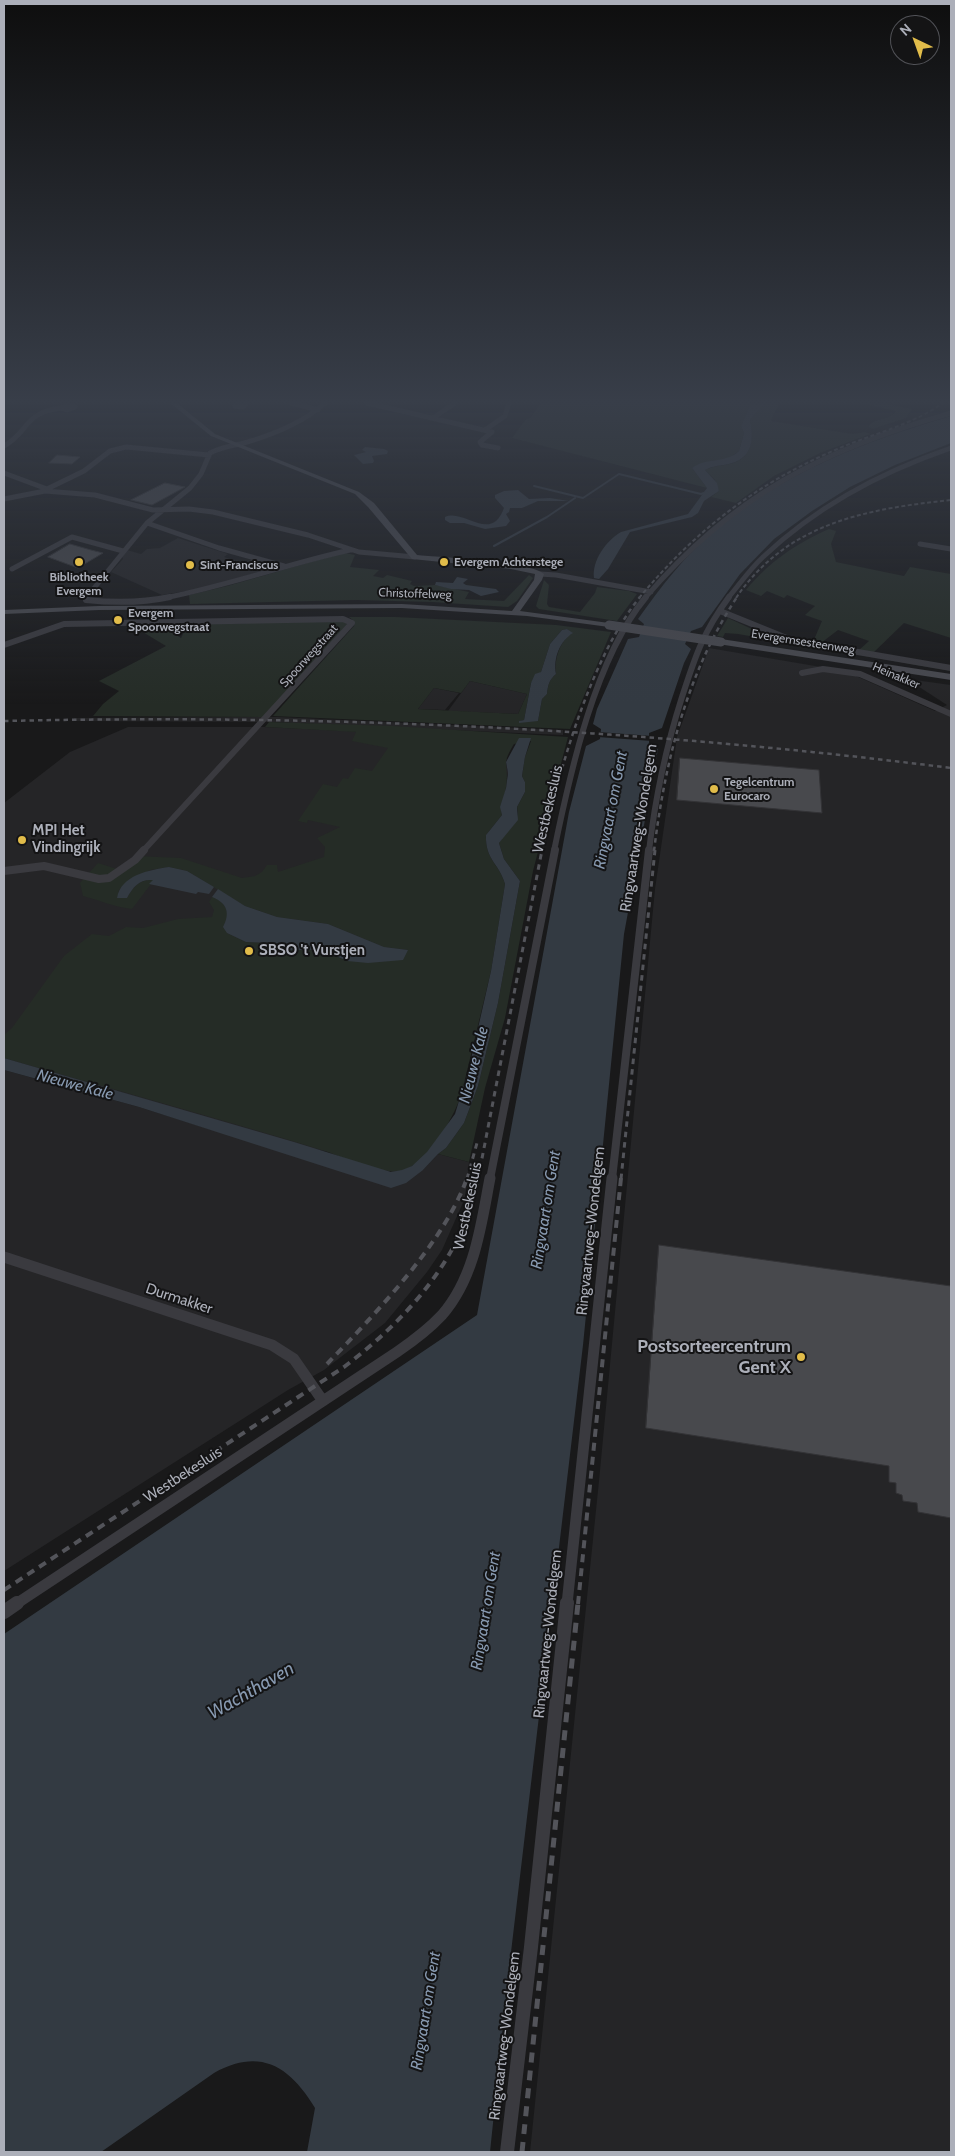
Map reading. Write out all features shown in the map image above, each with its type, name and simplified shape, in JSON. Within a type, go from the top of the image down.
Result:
[{"type":"main road","points":[[369,504],[415,557],[511,567],[533,570],[540,574],[531,593],[531,602],[527,614]]},
{"type":"main road","points":[[515,613],[523,599],[531,593]]},
{"type":"main road","name":"Christoffelweg","points":[[4,613],[364,605],[442,607],[527,614],[651,632]]},
{"type":"main road","name":"Evergemsesteenweg","points":[[651,632],[951,677]]},
{"type":"street","points":[[127,504],[138,508],[213,512],[308,535],[350,550],[415,557]]},
{"type":"street","points":[[172,504],[147,524],[86,597],[86,600],[140,601],[165,597],[223,586],[284,566],[350,550]]},
{"type":"street","name":"Westbekesluis","points":[[4,1612],[397,1352],[441,1317],[465,1282],[479,1236],[568,782],[587,719],[606,670],[633,616],[680,558],[707,532],[745,504]]},
{"type":"street","name":"Ringvaartweg-Wondelgem","points":[[506,2152],[533,1928],[630,1004],[651,832],[668,742],[699,646],[710,624],[762,558],[813,516],[834,504]]},
{"type":"street","points":[[147,524],[219,548],[284,566]]},
{"type":"street","points":[[12,569],[72,537],[123,551]]},
{"type":"street","points":[[920,544],[951,549]]},
{"type":"street","points":[[540,574],[556,575],[651,592]]},
{"type":"street","points":[[720,610],[794,641],[951,668]]},
{"type":"street","name":"Spoorwegstraat","points":[[4,644],[64,624],[343,618],[352,623],[135,860],[109,878],[99,879],[44,866],[4,871]]},
{"type":"street","name":"Heinakker","points":[[802,673],[823,669],[860,674],[950,712]]},
{"type":"street","name":"Durmakker","points":[[4,1257],[272,1345],[294,1359],[323,1401]]},
{"type":"shaded area","points":[[829,529],[836,531],[831,544],[836,562],[904,576],[910,567],[951,574],[951,638],[904,623],[873,653],[859,650],[869,641],[838,630],[821,643],[813,642],[822,621],[805,615],[815,606],[787,595],[784,598],[767,591],[761,596],[746,590],[773,562],[805,541]]},
{"type":"shaded area","name":"Sint-Franciscus","points":[[178,538],[228,554],[224,557],[230,559],[246,562],[253,559],[269,569],[205,588],[162,595],[111,572],[123,559],[122,557],[127,550],[141,554],[147,549],[160,548]]},
{"type":"shaded area","points":[[345,553],[355,555],[350,567],[379,570],[373,576],[383,578],[387,575],[412,581],[410,584],[414,586],[435,585],[469,592],[465,599],[504,601],[529,575],[533,578],[517,601],[508,607],[356,600],[190,604],[189,595]]},
{"type":"shaded area","points":[[544,580],[549,585],[547,604],[549,607],[580,612],[595,593],[597,587],[629,591],[637,594],[617,621],[539,609],[536,606]]},
{"type":"shaded area","points":[[349,617],[395,617],[556,625],[611,632],[570,729],[273,716],[354,626],[355,622]],"holes":[[[567,629],[572,633],[564,641],[559,651],[556,662],[556,674],[549,683],[547,694],[542,699],[538,721],[520,721],[524,720],[531,683],[541,672],[550,644],[562,630]],[[470,681],[527,694],[518,714],[418,709],[434,688],[461,693]]]},
{"type":"shaded area","points":[[728,618],[783,640],[951,669],[951,671],[738,634],[725,633],[723,637],[717,636]]},
{"type":"shaded area","points":[[343,621],[348,625],[263,717],[93,716],[103,704],[119,691],[99,681],[166,646],[131,625],[160,625],[181,638],[185,630],[200,624]]},
{"type":"shaded area","points":[[709,648],[821,667],[856,676],[935,711],[947,705],[907,679],[951,685],[951,2152],[530,2152],[599,1481],[655,889],[677,737]]},
{"type":"shaded area","points":[[470,681],[527,694],[518,714],[448,711]]},
{"type":"shaded area","points":[[434,688],[459,693],[445,710],[418,709]]},
{"type":"shaded area","points":[[278,717],[563,730],[563,735],[269,722],[73,721],[74,718]]},
{"type":"shaded area","name":"SBSO 't Vurstjen","points":[[269,722],[393,726],[568,737],[533,871],[505,1018],[485,1088],[469,1162],[438,1154],[446,1148],[464,1123],[478,1086],[498,1003],[520,881],[504,859],[499,843],[517,818],[517,807],[525,792],[525,782],[522,776],[525,757],[531,741],[514,744],[509,753],[506,761],[507,781],[502,815],[486,835],[490,856],[505,884],[491,971],[461,1096],[452,1117],[438,1140],[411,1167],[394,1172],[374,1168],[325,1151],[205,1115],[4,1058],[4,1035],[12,1028],[64,956],[92,934],[109,936],[126,927],[143,928],[178,919],[212,917],[214,910],[209,902],[212,897],[222,903],[227,911],[227,933],[246,942],[272,943],[289,950],[323,950],[347,961],[408,950],[384,947],[328,924],[277,917],[245,906],[187,871],[169,867],[150,870],[119,890],[118,898],[127,898],[132,890],[141,882],[154,880],[132,909],[83,896],[80,883],[98,863],[117,869],[135,856],[181,858],[242,878],[255,876],[262,872],[267,865],[277,865],[278,872],[324,857],[325,847],[317,838],[340,827],[308,820],[307,823],[298,821],[323,784],[337,787],[343,778],[348,779],[355,768],[372,771],[388,748],[352,741],[356,732],[265,727]]},
{"type":"shaded area","name":"SBSO 't Vurstjen","points":[[128,727],[265,727],[511,739],[506,762],[508,773],[489,829],[391,1172],[4,1058],[4,803],[70,752]]},
{"type":"shaded area","points":[[4,1070],[139,1107],[209,1129],[423,1170],[438,1154],[469,1162],[465,1198],[442,1250],[427,1272],[385,1323],[324,1370],[288,1390],[4,1571]]},
{"type":"water","points":[[500,504],[532,504],[522,508],[510,508],[506,514],[510,521],[506,526],[485,529],[464,523],[450,523],[445,520],[445,517],[452,516],[477,523],[492,523],[499,518],[504,508]]},
{"type":"water","points":[[696,504],[703,504],[698,513],[692,517],[630,532],[608,569],[599,579],[594,578],[595,564],[601,552],[615,536],[621,532],[688,514]]},
{"type":"water","points":[[749,504],[824,504],[774,539],[740,574],[702,627],[691,631],[685,644],[691,649],[684,663],[662,728],[649,733],[649,743],[658,749],[624,934],[583,1345],[509,1969],[490,2152],[307,2152],[315,2108],[295,2082],[284,2072],[273,2065],[260,2062],[246,2062],[231,2065],[214,2073],[101,2152],[4,2152],[4,1634],[477,1315],[569,812],[586,746],[600,739],[601,729],[593,724],[597,709],[628,639],[639,637],[644,624],[638,619],[674,572],[694,550]]},
{"type":"water","points":[[457,577],[468,579],[463,583],[466,585],[496,589],[499,592],[481,596],[469,590],[451,589],[435,585],[436,582],[453,583]]},
{"type":"water","points":[[567,629],[573,633],[568,636],[558,650],[556,674],[549,683],[547,694],[542,699],[538,721],[519,723],[519,721],[524,720],[531,683],[535,674],[541,672],[550,644],[562,630]]},
{"type":"water","name":"Nieuwe Kale","points":[[519,738],[531,738],[522,776],[525,782],[525,792],[517,807],[518,820],[499,843],[504,859],[520,881],[498,1003],[478,1086],[464,1123],[446,1148],[406,1183],[391,1188],[139,1107],[4,1070],[4,1058],[391,1172],[412,1166],[427,1152],[455,1114],[469,1068],[491,971],[505,884],[490,856],[486,835],[502,815],[500,807],[508,773],[506,762]]},
{"type":"water","points":[[169,867],[187,871],[214,887],[209,894],[198,892],[196,894],[149,884],[153,880],[148,880],[137,884],[127,898],[117,898],[124,884],[130,879],[145,872]]},
{"type":"water","points":[[218,889],[245,906],[277,917],[328,924],[384,947],[408,950],[403,960],[368,963],[347,961],[323,950],[289,950],[272,943],[246,942],[227,933],[223,927],[227,913],[226,909],[221,902],[212,897]]},
{"type":"pier","points":[[598,732],[652,736],[652,741],[598,737]]},
{"type":"building","name":"Bibliotheek Evergem","points":[[70,544],[103,553],[78,568],[48,557]]},
{"type":"building","name":"Tegelcentrum Eurocaro","points":[[680,758],[819,770],[822,813],[677,800]]},
{"type":"building","name":"Postsorteercentrum Gent X","points":[[659,1245],[951,1286],[951,1518],[918,1512],[917,1503],[903,1501],[902,1495],[896,1493],[896,1483],[889,1482],[889,1466],[646,1428]]},
{"type":"waterway","points":[[494,546],[547,517],[567,504]]},
{"type":"railway","points":[[639,598],[660,574],[704,531],[740,504]]},
{"type":"railway","points":[[736,598],[756,573],[779,552],[804,536],[831,524],[859,515],[922,504]]},
{"type":"railway","points":[[573,733],[591,684],[606,651],[622,622],[640,597]]},
{"type":"railway","points":[[675,740],[704,656],[737,597]]},
{"type":"railway","points":[[4,721],[123,719],[360,722],[573,733]]},
{"type":"railway","points":[[542,851],[557,788],[573,733]]},
{"type":"railway","points":[[573,733],[675,740]]},
{"type":"railway","points":[[654,851],[665,784],[675,740]]},
{"type":"railway","points":[[675,740],[833,754],[951,768]]},
{"type":"railway","points":[[478,1179],[542,850]]},
{"type":"railway","points":[[621,1179],[655,850]]},
{"type":"railway","points":[[467,1179],[477,1143]]},
{"type":"railway","points":[[327,1364],[366,1323],[425,1252],[457,1202],[467,1178]]},
{"type":"railway","points":[[4,1590],[344,1367],[367,1348],[410,1307],[429,1285],[446,1260],[460,1235],[471,1207],[478,1178]]},
{"type":"railway","points":[[578,1604],[621,1178]]},
{"type":"railway","points":[[522,2152],[578,1603]]},
{"type":"place","name":"Bibliotheek Evergem","points":[[79,562]]},
{"type":"place","name":"Evergem Achterstege","points":[[444,562]]},
{"type":"place","name":"Sint-Franciscus","points":[[190,565]]},
{"type":"place","name":"Evergem Spoorwegstraat","points":[[118,620]]},
{"type":"place","name":"Tegelcentrum Eurocaro","points":[[714,789]]},
{"type":"place","name":"MPI Het Vindingrijk","points":[[22,840]]},
{"type":"place","name":"SBSO 't Vurstjen","points":[[249,951]]},
{"type":"place","name":"Postsorteercentrum Gent X","points":[[801,1357]]},
{"type":"water label","name":"Ringvaart om Gent","points":[[611,810]]},
{"type":"water label","name":"Ringvaart om Gent","points":[[546,1210]]},
{"type":"water label","name":"Ringvaart om Gent","points":[[486,1611]]},
{"type":"water label","name":"Wachthaven","points":[[251,1691]]},
{"type":"water label","name":"Ringvaart om Gent","points":[[426,2011]]}]
